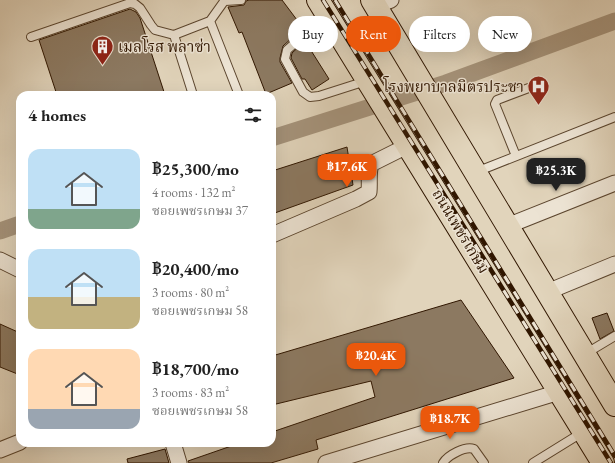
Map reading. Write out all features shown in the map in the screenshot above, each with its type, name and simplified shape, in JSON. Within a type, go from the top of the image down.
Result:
[{"type":"main road","points":[[380,2],[405,54],[615,405]]},
{"type":"main road","name":"ถนนเพชรเกษม","points":[[323,7],[584,432],[605,457]]},
{"type":"street","points":[[276,233],[369,192],[370,182],[368,172],[371,164],[409,145]]},
{"type":"street","points":[[507,226],[615,183]]},
{"type":"street","points":[[0,260],[16,268]]},
{"type":"street","points":[[547,292],[615,264]]},
{"type":"street","points":[[331,462],[559,392]]},
{"type":"street","points":[[0,450],[16,444]]},
{"type":"street","points":[[174,447],[179,463]]},
{"type":"lane","points":[[31,37],[130,4],[135,4],[140,8],[155,30],[174,35],[210,21],[225,0],[241,0]]},
{"type":"lane","points":[[323,7],[285,54],[285,59],[303,92],[310,97],[318,96],[370,82]]},
{"type":"lane","points":[[210,21],[237,91]]},
{"type":"lane","points":[[174,35],[192,91]]},
{"type":"lane","points":[[516,156],[495,104],[497,100],[534,86]]},
{"type":"lane","points":[[475,172],[615,117]]},
{"type":"lane","points":[[584,354],[615,336]]},
{"type":"lane","points":[[533,463],[584,432]]},
{"type":"lane","points":[[443,463],[448,458],[470,447],[474,449],[484,463]]},
{"type":"building","points":[[249,0],[282,0],[294,16],[288,16],[288,42],[283,46],[280,58],[280,62],[292,83],[273,91],[265,91],[242,32],[239,33],[228,7],[244,5],[246,1]]},
{"type":"building","name":"เมลโรส พลาซ่า","points":[[130,9],[136,12],[140,18],[164,91],[56,91],[39,40]]},
{"type":"building","points":[[312,52],[329,79],[312,90],[305,79],[302,79],[291,58],[292,53]]},
{"type":"building","points":[[347,147],[353,185],[276,213],[276,170]]},
{"type":"building","points":[[461,300],[514,378],[316,440],[318,449],[271,463],[189,463],[188,461],[228,447],[276,447],[276,431],[375,397],[371,381],[276,404],[276,355]]},
{"type":"building","points":[[607,313],[614,331],[600,339],[592,318]]},
{"type":"building","points":[[0,324],[16,331],[16,373],[0,367]]},
{"type":"building","points":[[165,449],[169,463],[128,463],[127,459]]},
{"type":"waterway","points":[[276,137],[446,83],[615,21]]},
{"type":"waterway","points":[[0,231],[16,225]]},
{"type":"railway","points":[[323,0],[611,463]]},
{"type":"railway","points":[[335,0],[615,456]]},
{"type":"place","name":"เมลโรส พลาซ่า","points":[[102,66]]},
{"type":"place","name":"โรงพยาบาลมิตรประชา","points":[[539,106]]}]
